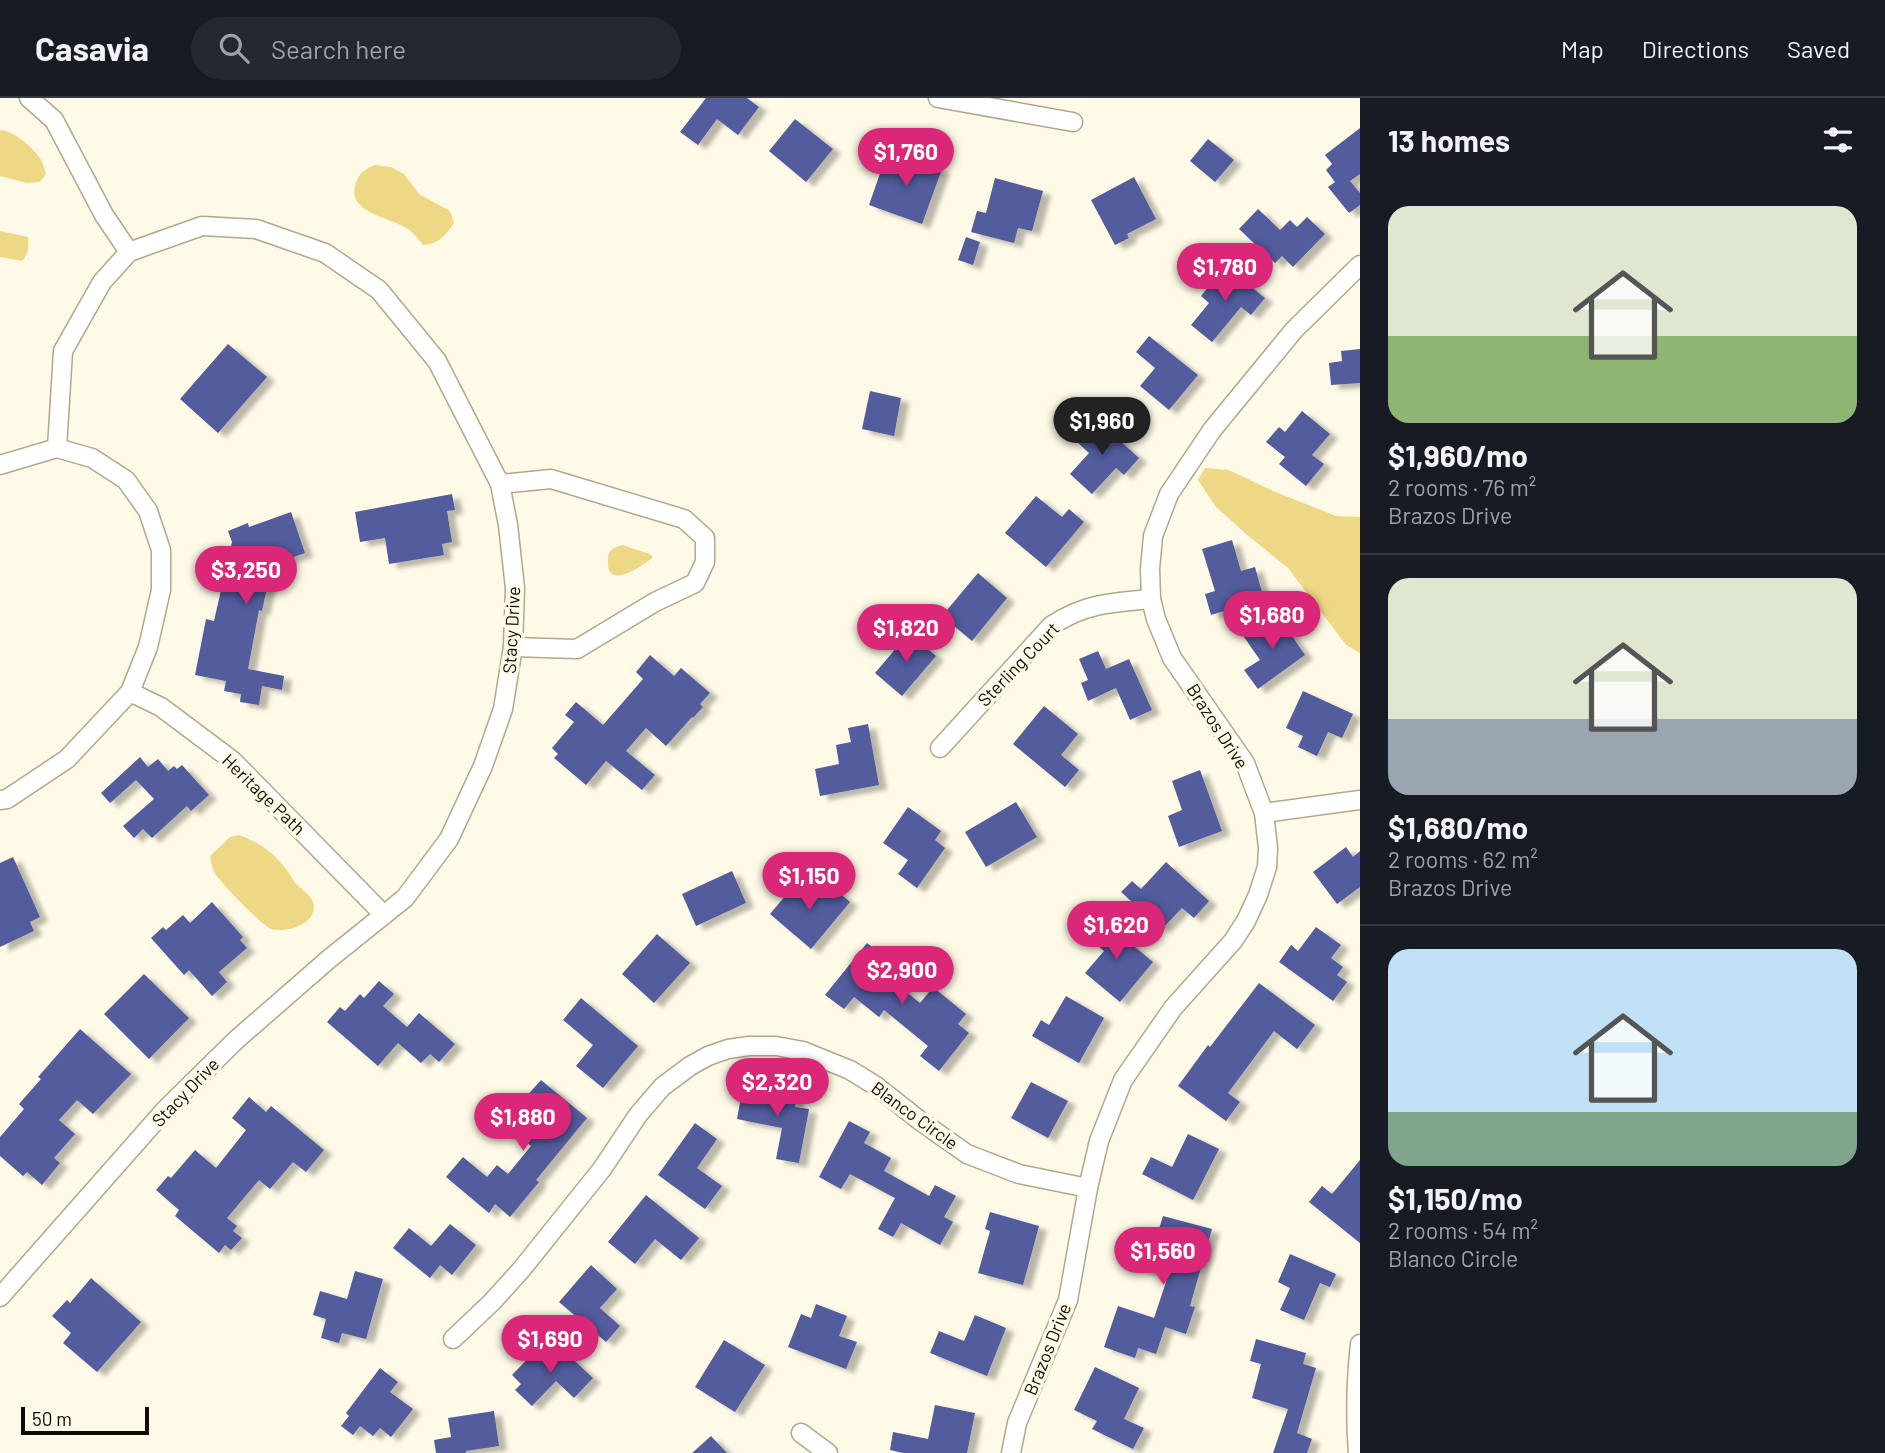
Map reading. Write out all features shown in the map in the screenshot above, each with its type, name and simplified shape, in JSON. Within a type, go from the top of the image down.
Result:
[{"type":"street","points":[[29,98],[54,120],[104,215],[129,252]]},
{"type":"street","points":[[938,98],[1073,122]]},
{"type":"street","name":"Stacy Drive","points":[[0,1297],[165,1110],[236,1040],[329,959],[405,898],[449,839],[483,766],[503,709],[513,647],[515,588],[500,484],[437,361],[379,290],[324,253],[256,229],[202,226],[129,252],[102,282],[63,351],[57,449]]},
{"type":"street","name":"Brazos Drive","points":[[1011,1453],[1017,1423],[1068,1300],[1099,1141],[1123,1080],[1173,1008],[1233,941],[1258,895],[1266,867],[1268,848],[1264,813],[1245,763],[1172,658],[1156,619],[1151,598],[1153,536],[1169,494],[1212,430],[1294,330],[1360,265]]},
{"type":"street","points":[[0,465],[57,449],[92,458],[126,480],[148,511],[161,550],[161,590],[154,624],[130,692],[67,759],[7,799],[0,800]]},
{"type":"street","points":[[500,484],[551,479],[684,519],[705,538],[705,562],[695,583],[655,602],[577,649],[513,647]]},
{"type":"street","name":"Sterling Court","points":[[940,747],[1051,626],[1082,609],[1112,602],[1151,598]]},
{"type":"street","name":"Heritage Path","points":[[130,692],[161,707],[233,761],[384,915]]},
{"type":"street","points":[[1264,813],[1360,800]]},
{"type":"street","name":"Blanco Circle","points":[[453,1339],[521,1270],[602,1169],[638,1115],[662,1087],[690,1066],[728,1049],[776,1046],[803,1051],[850,1070],[876,1086],[967,1154],[1019,1174],[1088,1188]]},
{"type":"street","points":[[1358,1453],[1355,1419],[1360,1344]]},
{"type":"street","points":[[801,1433],[828,1453]]},
{"type":"shaded area","points":[[0,130],[16,136],[39,157],[46,174],[40,182],[27,183],[0,176]]},
{"type":"shaded area","points":[[375,165],[391,167],[404,174],[419,194],[450,211],[454,223],[444,236],[434,243],[423,245],[408,229],[363,208],[354,193],[356,183],[363,172]]},
{"type":"shaded area","points":[[0,231],[28,237],[28,250],[22,261],[0,257]]},
{"type":"shaded area","points":[[1205,468],[1229,470],[1336,516],[1360,517],[1360,653],[1346,645],[1288,568],[1216,507],[1198,480]]},
{"type":"shaded area","points":[[622,545],[653,557],[632,571],[615,575],[609,569],[608,555],[612,549]]},
{"type":"shaded area","points":[[239,835],[271,853],[309,896],[314,909],[307,921],[285,930],[271,929],[250,912],[218,877],[213,870],[210,856],[230,837]]},
{"type":"building","points":[[706,98],[747,98],[759,107],[738,135],[717,119],[698,145],[680,132]]},
{"type":"building","points":[[795,119],[833,149],[806,182],[769,151]]},
{"type":"building","points":[[1360,128],[1360,174],[1350,181],[1360,193],[1360,205],[1349,213],[1328,187],[1335,182],[1326,170],[1332,164],[1325,155]]},
{"type":"building","points":[[1208,139],[1234,160],[1215,182],[1190,161]]},
{"type":"building","points":[[896,152],[942,169],[922,224],[869,205],[883,165],[890,167]]},
{"type":"building","points":[[1134,177],[1156,219],[1127,234],[1129,238],[1115,245],[1091,200]]},
{"type":"building","points":[[995,178],[1043,191],[1032,231],[1018,228],[1014,243],[971,232],[977,211],[986,213]]},
{"type":"building","points":[[1258,209],[1280,230],[1290,220],[1297,227],[1307,217],[1325,234],[1293,267],[1282,256],[1275,263],[1239,229]]},
{"type":"building","points":[[966,237],[980,242],[973,265],[958,260]]},
{"type":"building","points":[[1225,266],[1265,298],[1251,315],[1241,307],[1212,342],[1191,325],[1209,303],[1201,296]]},
{"type":"building","points":[[1149,336],[1198,375],[1169,410],[1140,386],[1155,368],[1136,352]]},
{"type":"building","points":[[228,344],[267,377],[218,433],[180,399]]},
{"type":"building","points":[[1360,349],[1360,383],[1331,385],[1329,363],[1342,361],[1341,351]]},
{"type":"building","points":[[870,391],[901,398],[894,436],[862,429]]},
{"type":"building","points":[[1302,411],[1330,434],[1312,455],[1324,464],[1306,486],[1279,464],[1285,457],[1266,442],[1279,427],[1285,432]]},
{"type":"building","points":[[1097,420],[1139,458],[1124,475],[1116,468],[1092,494],[1070,474],[1089,453],[1077,442]]},
{"type":"building","points":[[452,494],[455,510],[447,511],[452,542],[442,544],[444,555],[389,564],[385,538],[360,542],[355,512]]},
{"type":"building","points":[[1036,496],[1062,517],[1069,509],[1084,522],[1046,567],[1005,533]]},
{"type":"building","points":[[291,512],[305,553],[279,562],[276,575],[270,574],[262,611],[259,610],[248,669],[284,676],[282,690],[262,686],[259,705],[240,702],[241,694],[224,691],[226,681],[195,675],[206,619],[214,621],[232,542],[228,531],[248,523],[249,527]]},
{"type":"building","points":[[1232,540],[1241,571],[1255,567],[1264,599],[1211,615],[1205,594],[1215,591],[1202,549]]},
{"type":"building","points":[[978,573],[1007,598],[972,641],[942,616]]},
{"type":"building","points":[[1277,614],[1305,655],[1258,689],[1244,670],[1260,660],[1244,637]]},
{"type":"building","points":[[909,633],[936,656],[902,696],[875,673]]},
{"type":"building","points":[[1098,651],[1106,669],[1129,659],[1152,710],[1130,720],[1116,688],[1088,701],[1081,683],[1088,680],[1079,659]]},
{"type":"building","points":[[650,655],[674,676],[681,668],[710,693],[700,704],[703,707],[666,746],[646,728],[626,751],[655,775],[642,790],[606,761],[586,785],[554,758],[558,754],[552,748],[574,722],[565,715],[576,702],[603,725],[643,679],[636,672]]},
{"type":"building","points":[[1303,691],[1353,714],[1342,738],[1328,732],[1317,756],[1298,747],[1303,736],[1286,728]]},
{"type":"building","points":[[1044,706],[1078,734],[1061,755],[1079,770],[1065,787],[1013,744]]},
{"type":"building","points":[[868,724],[879,785],[820,796],[815,769],[839,764],[836,745],[851,742],[848,728]]},
{"type":"building","points":[[140,757],[148,767],[158,759],[168,771],[174,766],[177,769],[182,765],[209,795],[191,811],[187,806],[152,838],[143,829],[134,838],[123,826],[154,799],[136,780],[110,803],[101,793]]},
{"type":"building","points":[[1200,770],[1222,831],[1179,847],[1168,816],[1182,810],[1172,781]]},
{"type":"building","points":[[1016,802],[1037,837],[986,867],[965,832]]},
{"type":"building","points":[[908,807],[941,831],[935,840],[945,848],[917,888],[898,874],[908,860],[883,843]]},
{"type":"building","points":[[1346,847],[1353,857],[1360,851],[1360,887],[1337,904],[1313,872]]},
{"type":"building","points":[[13,857],[40,917],[30,922],[34,931],[0,947],[0,863]]},
{"type":"building","points":[[1166,862],[1209,901],[1194,918],[1182,908],[1162,929],[1121,892],[1132,881],[1141,889]]},
{"type":"building","points":[[732,871],[746,903],[696,926],[682,894]]},
{"type":"building","points":[[801,877],[824,896],[832,887],[850,902],[811,949],[770,914]]},
{"type":"building","points":[[212,902],[243,937],[240,940],[247,948],[219,972],[227,982],[212,996],[189,970],[184,975],[151,938],[163,927],[166,930],[183,915],[190,923]]},
{"type":"building","points":[[1100,918],[1153,962],[1120,1002],[1085,973],[1104,951],[1085,935]]},
{"type":"building","points":[[1316,927],[1341,945],[1331,958],[1343,967],[1337,975],[1347,982],[1333,1001],[1279,962],[1291,945],[1298,951]]},
{"type":"building","points":[[657,934],[690,963],[654,1003],[622,974]]},
{"type":"building","points":[[867,943],[889,960],[880,971],[920,1003],[933,987],[966,1014],[958,1024],[969,1033],[939,1071],[920,1056],[928,1046],[884,1010],[879,1017],[854,997],[844,1009],[825,995]]},
{"type":"building","points":[[144,974],[189,1018],[149,1059],[104,1014]]},
{"type":"building","points":[[379,981],[394,994],[383,1006],[407,1027],[419,1013],[455,1044],[439,1062],[430,1054],[421,1063],[398,1043],[378,1066],[327,1022],[340,1007],[345,1011],[360,994],[364,998]]},
{"type":"building","points":[[1259,983],[1315,1025],[1297,1049],[1274,1031],[1228,1093],[1240,1102],[1226,1121],[1178,1086]]},
{"type":"building","points":[[1066,996],[1104,1018],[1079,1063],[1032,1036],[1041,1020],[1049,1025]]},
{"type":"building","points":[[581,998],[638,1046],[603,1088],[576,1066],[593,1045],[563,1020]]},
{"type":"building","points":[[80,1029],[131,1074],[93,1114],[77,1100],[59,1120],[75,1134],[54,1158],[60,1163],[42,1185],[27,1172],[23,1176],[0,1156],[0,1137],[24,1109],[19,1104],[41,1079],[38,1077]]},
{"type":"building","points":[[541,1080],[587,1118],[536,1180],[539,1182],[510,1217],[495,1204],[489,1213],[446,1177],[463,1157],[487,1177],[497,1165],[508,1174],[531,1146],[511,1129],[531,1104],[524,1099]]},
{"type":"building","points":[[1031,1082],[1068,1101],[1048,1138],[1011,1118]]},
{"type":"building","points":[[743,1086],[797,1096],[795,1107],[809,1109],[799,1163],[776,1159],[782,1128],[737,1119]]},
{"type":"building","points":[[249,1097],[266,1112],[271,1106],[324,1150],[306,1172],[293,1162],[270,1189],[259,1180],[227,1218],[237,1226],[233,1231],[242,1238],[231,1250],[225,1245],[219,1253],[175,1216],[179,1210],[156,1190],[168,1176],[171,1178],[195,1150],[216,1168],[246,1130],[232,1118]]},
{"type":"building","points":[[849,1121],[870,1132],[864,1143],[891,1158],[884,1171],[929,1196],[935,1185],[956,1196],[944,1217],[953,1222],[940,1245],[901,1223],[893,1237],[878,1229],[895,1198],[850,1174],[841,1189],[819,1177]]},
{"type":"building","points":[[695,1123],[717,1139],[697,1168],[722,1186],[705,1209],[658,1175]]},
{"type":"building","points":[[1188,1134],[1219,1149],[1193,1200],[1142,1174],[1151,1157],[1172,1167]]},
{"type":"building","points":[[1360,1160],[1360,1243],[1309,1202],[1322,1186],[1332,1194]]},
{"type":"building","points":[[646,1195],[699,1238],[681,1260],[655,1239],[635,1264],[608,1242]]},
{"type":"building","points":[[990,1212],[1039,1226],[1023,1285],[978,1273],[990,1231],[985,1229]]},
{"type":"building","points":[[1163,1216],[1212,1229],[1190,1306],[1195,1307],[1186,1334],[1165,1327],[1156,1354],[1138,1348],[1135,1358],[1104,1347],[1118,1306],[1154,1318],[1168,1276],[1125,1264],[1132,1242],[1153,1248]]},
{"type":"building","points":[[450,1224],[476,1245],[452,1275],[440,1265],[430,1278],[393,1248],[409,1228],[431,1246]]},
{"type":"building","points":[[1290,1254],[1336,1274],[1330,1287],[1320,1283],[1304,1320],[1280,1310],[1290,1288],[1278,1282]]},
{"type":"building","points":[[591,1265],[617,1289],[600,1308],[620,1326],[606,1342],[559,1302]]},
{"type":"building","points":[[355,1271],[383,1279],[366,1339],[342,1333],[339,1343],[321,1338],[326,1319],[313,1315],[320,1291],[347,1299]]},
{"type":"building","points":[[91,1278],[141,1322],[97,1372],[63,1343],[71,1333],[52,1316],[67,1300],[70,1303]]},
{"type":"building","points":[[816,1304],[847,1316],[839,1336],[857,1342],[846,1369],[788,1347],[801,1314],[811,1318]]},
{"type":"building","points":[[975,1315],[1006,1328],[987,1376],[930,1353],[939,1331],[964,1341]]},
{"type":"building","points":[[1256,1339],[1306,1353],[1303,1364],[1316,1368],[1297,1433],[1312,1439],[1307,1453],[1273,1453],[1288,1409],[1252,1398],[1261,1364],[1250,1361]]},
{"type":"building","points":[[724,1340],[765,1365],[735,1412],[695,1387]]},
{"type":"building","points":[[540,1346],[552,1358],[561,1348],[593,1378],[574,1398],[556,1381],[532,1406],[515,1390],[521,1384],[512,1375]]},
{"type":"building","points":[[1095,1367],[1139,1388],[1124,1419],[1144,1428],[1133,1449],[1092,1429],[1097,1421],[1074,1410]]},
{"type":"building","points":[[380,1368],[398,1382],[390,1392],[413,1409],[391,1437],[380,1428],[373,1436],[360,1426],[353,1435],[341,1426],[349,1416],[346,1413]]},
{"type":"building","points":[[935,1405],[975,1413],[967,1453],[904,1453],[890,1450],[893,1432],[928,1439]]},
{"type":"building","points":[[494,1411],[499,1446],[466,1453],[436,1453],[434,1440],[451,1437],[448,1418]]},
{"type":"building","points":[[711,1436],[727,1453],[692,1453]]}]
